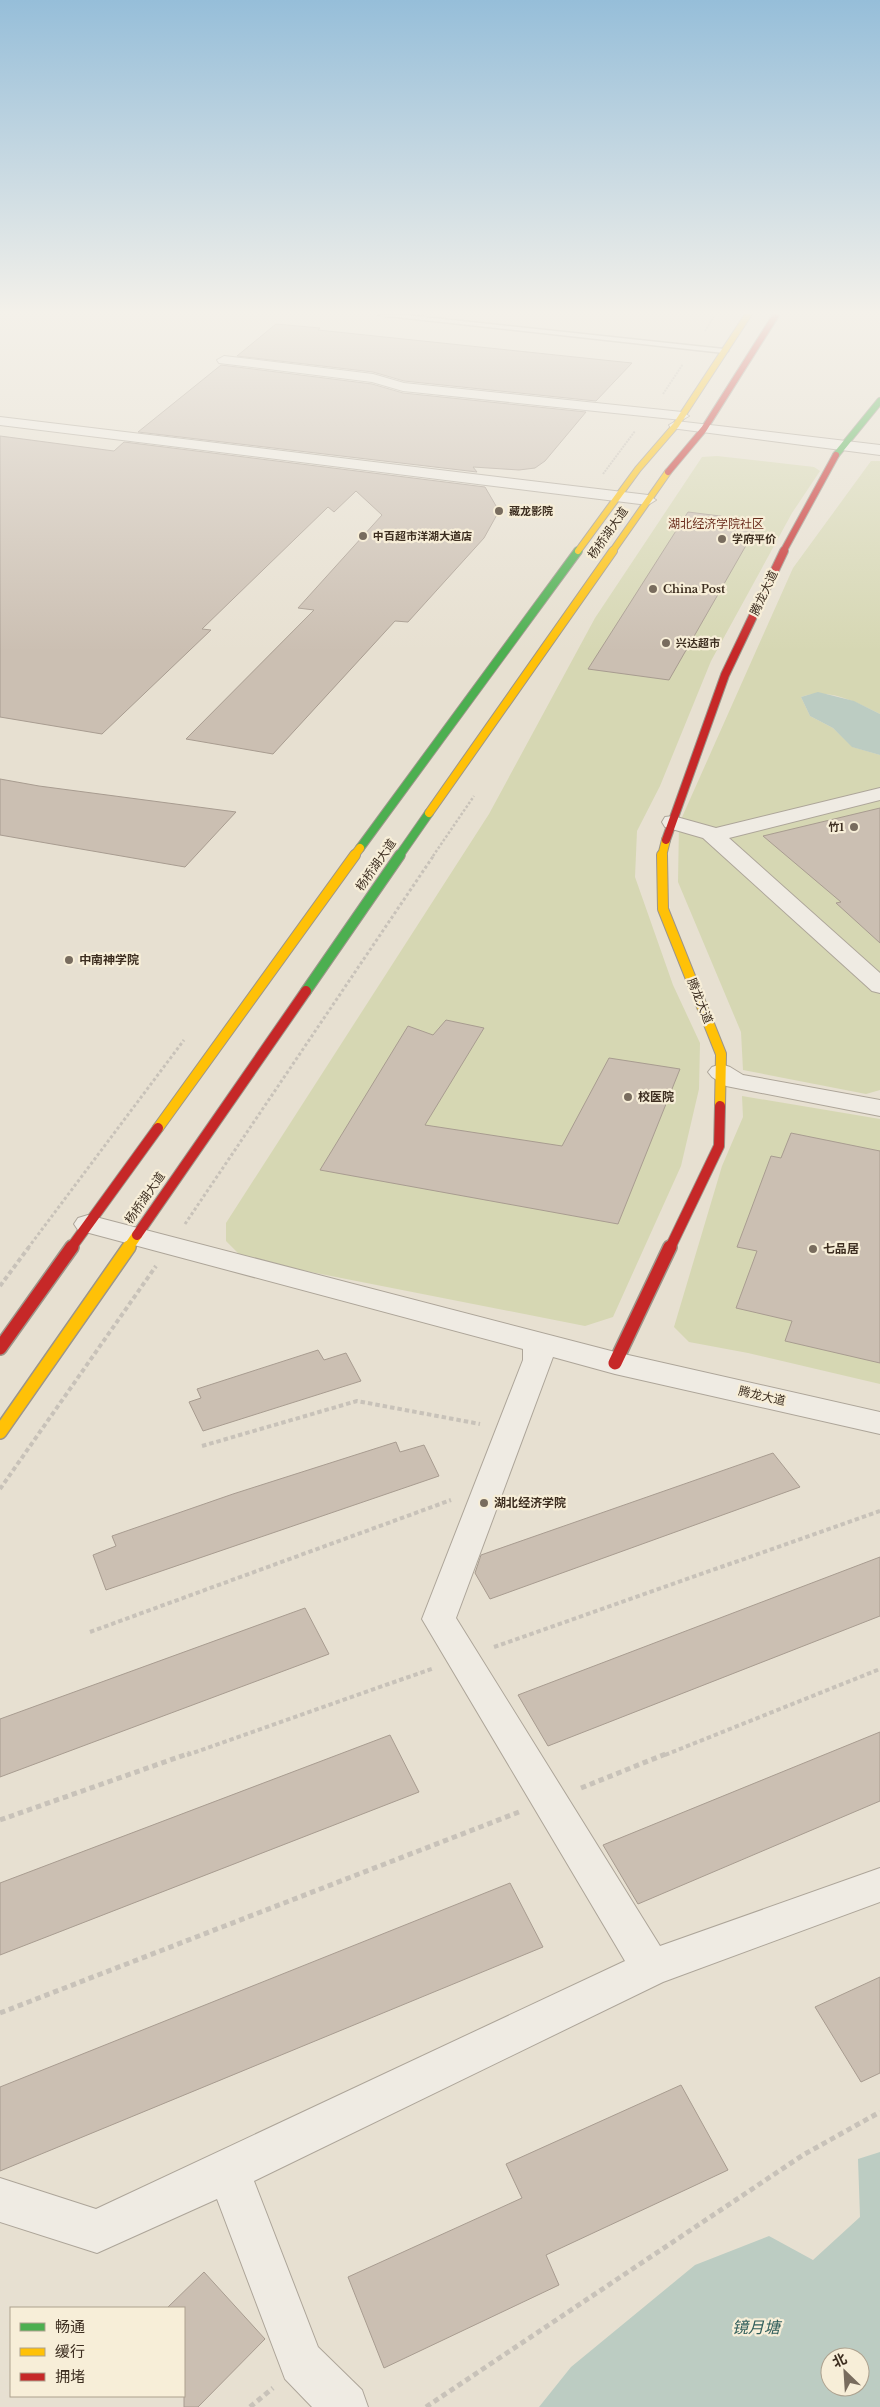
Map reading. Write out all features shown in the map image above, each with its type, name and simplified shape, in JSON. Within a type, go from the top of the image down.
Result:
[{"type":"main road","name":"杨桥湖大道","points":[[0,1348],[248,1001],[618,497],[673,427]]},
{"type":"main road","name":"腾龙大道","points":[[616,1363],[719,1146],[721,1054],[663,909],[662,851],[725,675],[790,538],[841,446],[857,427]]},
{"type":"main road","name":"杨桥湖大道","points":[[0,1432],[648,500],[704,429]]},
{"type":"street","points":[[51,427],[648,500]]},
{"type":"street","points":[[699,427],[880,450]]},
{"type":"street","points":[[713,835],[880,794]]},
{"type":"street","points":[[672,822],[713,835],[879,984]]},
{"type":"street","points":[[721,1072],[735,1080],[876,1105]]},
{"type":"street","points":[[88,1224],[134,1238],[616,1363]]},
{"type":"street","points":[[538,1343],[538,1360],[439,1619],[650,1968]]},
{"type":"street","name":"腾龙大道","points":[[616,1363],[880,1423]]},
{"type":"street","points":[[0,2200],[97,2231],[228,2171],[650,1968],[880,1885]]},
{"type":"street","points":[[228,2171],[301,2363],[346,2407]]},
{"type":"path","points":[[202,1446],[357,1401],[511,1430]]},
{"type":"path","points":[[90,1632],[490,1486]]},
{"type":"path","points":[[0,2013],[549,1801],[880,1669]]},
{"type":"path","points":[[426,2407],[803,2155],[880,2112]]},
{"type":"green space","points":[[717,456],[814,467],[820,471],[792,513],[711,661],[660,786],[637,831],[635,877],[673,985],[700,1043],[699,1089],[681,1166],[613,1317],[585,1326],[260,1262],[239,1254],[226,1241],[226,1223],[489,814],[595,618],[702,457]]},
{"type":"green space","points":[[871,461],[880,461],[880,714],[842,697],[811,694],[801,697],[810,716],[833,728],[853,747],[880,755],[880,796],[714,835],[880,986],[880,1090],[866,1094],[743,1070],[741,1032],[678,882],[679,824],[793,568]]},
{"type":"green space","points":[[880,800],[880,975],[726,837]]},
{"type":"green space","points":[[742,1096],[880,1119],[880,1384],[748,1353],[689,1342],[674,1327],[722,1166],[743,1117]]},
{"type":"water","points":[[818,692],[854,701],[880,714],[880,755],[852,747],[833,728],[810,716],[801,697]]},
{"type":"water","name":"镜月塘","points":[[880,2152],[880,2407],[539,2407],[571,2367],[695,2265],[769,2236],[813,2260],[860,2217],[858,2159]]},
{"type":"building","points":[[144,427],[573,427],[545,461],[535,468],[519,470],[473,467],[477,472],[138,432]]},
{"type":"building","points":[[0,436],[114,451],[124,442],[485,487],[499,511],[484,538],[408,622],[395,621],[273,754],[186,739],[314,610],[298,608],[382,515],[356,491],[334,512],[328,507],[202,629],[211,630],[102,734],[0,717]]},
{"type":"building","points":[[688,512],[760,521],[669,680],[588,669]]},
{"type":"building","points":[[0,779],[39,786],[236,812],[185,867],[0,835]]},
{"type":"building","points":[[880,808],[880,943],[836,903],[841,902],[763,836]]},
{"type":"building","name":"校医院","points":[[446,1020],[484,1028],[425,1125],[562,1146],[609,1058],[680,1069],[618,1224],[320,1170],[408,1026],[433,1035]]},
{"type":"building","name":"七品居","points":[[791,1133],[880,1151],[880,1363],[785,1341],[792,1321],[736,1308],[757,1251],[737,1247],[771,1156],[781,1158]]},
{"type":"building","points":[[318,1350],[324,1360],[346,1353],[361,1381],[203,1431],[189,1402],[201,1398],[197,1389]]},
{"type":"building","points":[[396,1442],[400,1452],[424,1445],[439,1476],[106,1590],[93,1555],[116,1546],[112,1536],[233,1494]]},
{"type":"building","points":[[773,1453],[800,1487],[490,1599],[475,1573],[481,1555]]},
{"type":"building","points":[[880,1557],[880,1616],[548,1746],[518,1695]]},
{"type":"building","points":[[305,1608],[329,1654],[0,1777],[0,1719]]},
{"type":"building","points":[[880,1732],[880,1801],[638,1904],[603,1845]]},
{"type":"building","points":[[390,1735],[419,1792],[0,1955],[0,1883]]},
{"type":"building","points":[[510,1883],[543,1947],[0,2171],[0,2087]]},
{"type":"building","points":[[880,1977],[880,2073],[861,2082],[815,2007]]},
{"type":"building","points":[[681,2085],[728,2170],[546,2255],[559,2285],[384,2368],[348,2277],[522,2198],[506,2164]]},
{"type":"building","points":[[204,2272],[265,2339],[198,2407],[184,2407],[185,2307],[168,2307]]},
{"type":"traffic: fast","points":[[836,455],[859,427]]},
{"type":"traffic: fast","points":[[360,848],[578,551]]},
{"type":"traffic: fast","points":[[306,991],[429,813]]},
{"type":"traffic: slow","points":[[578,551],[638,469],[674,427]]},
{"type":"traffic: slow","points":[[429,813],[668,472]]},
{"type":"traffic: slow","points":[[666,840],[662,851],[663,909],[721,1054],[720,1106]]},
{"type":"traffic: slow","points":[[158,1128],[360,848]]},
{"type":"traffic: slow","points":[[0,1432],[137,1235]]},
{"type":"traffic: jam","points":[[668,472],[705,427]]},
{"type":"traffic: jam","points":[[666,840],[725,675],[790,538],[836,455]]},
{"type":"traffic: jam","points":[[137,1235],[306,991]]},
{"type":"traffic: jam","points":[[615,1363],[719,1146],[720,1106]]},
{"type":"traffic: jam","points":[[0,1348],[158,1128]]},
{"type":"place","name":"藏龙影院","points":[[499,511]]},
{"type":"place","name":"中百超市洋湖大道店","points":[[363,536]]},
{"type":"place","name":"学府平价","points":[[722,539]]},
{"type":"place","name":"China Post","points":[[653,589]]},
{"type":"place","name":"兴达超市","points":[[666,643]]},
{"type":"place","name":"竹1","points":[[854,827]]},
{"type":"place","name":"中南神学院","points":[[69,960]]},
{"type":"place","name":"校医院","points":[[628,1097]]},
{"type":"place","name":"七品居","points":[[813,1249]]},
{"type":"place","name":"湖北经济学院","points":[[484,1503]]},
{"type":"district","name":"湖北经济学院社区","points":[[716,524]]}]
